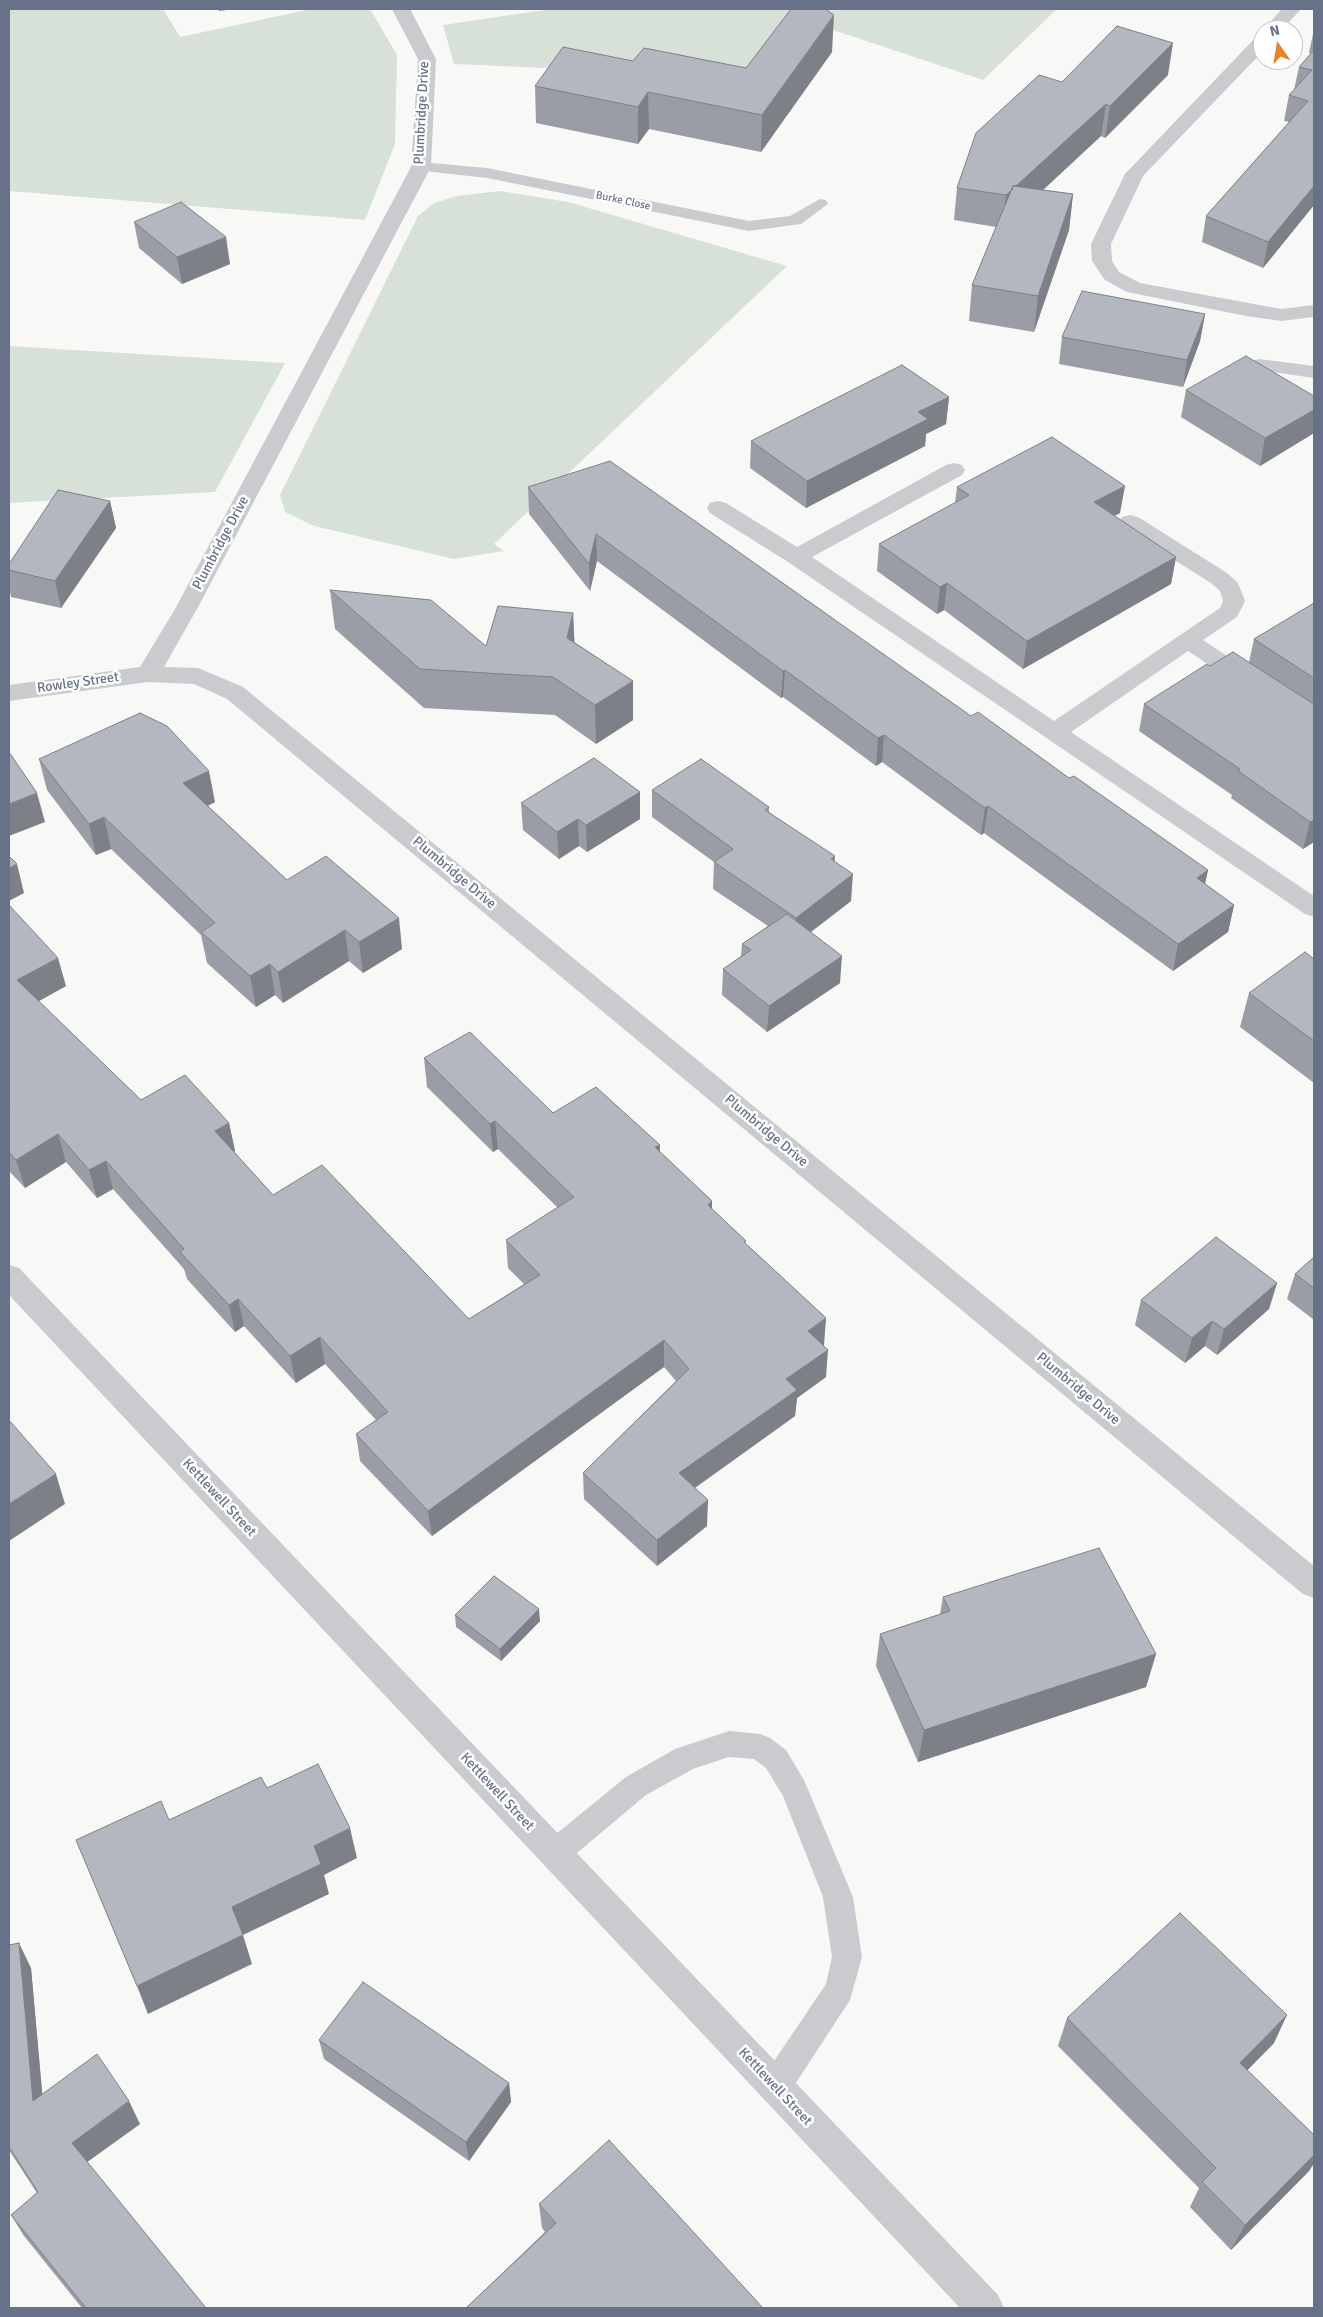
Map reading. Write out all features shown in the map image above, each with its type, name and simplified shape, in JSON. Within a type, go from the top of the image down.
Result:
[{"type":"street","name":"Plumbridge Drive","points":[[401,9],[426,58],[421,167],[186,609],[148,674],[198,676],[235,692],[1314,1584]]},
{"type":"street","points":[[1282,20],[1292,9]]},
{"type":"street","points":[[1253,50],[1135,174],[1101,244],[1102,261],[1112,276],[1134,288],[1263,313],[1281,315],[1314,311]]},
{"type":"street","points":[[1259,365],[1314,372]]},
{"type":"street","points":[[796,557],[954,470]]},
{"type":"street","points":[[718,508],[796,557],[1053,733],[1314,908]]},
{"type":"street","points":[[1053,733],[1229,612],[1234,601],[1230,588],[1219,578],[1130,522]]},
{"type":"street","points":[[1188,641],[1267,692]]},
{"type":"street","name":"Rowley Street","points":[[9,693],[148,674]]},
{"type":"street","name":"Kettlewell Street","points":[[9,1276],[985,2308]]},
{"type":"lane","name":"Burke Close","points":[[421,167],[487,173],[749,226],[795,220],[820,204]]},
{"type":"lane","points":[[554,1853],[636,1786],[685,1758],[729,1744],[760,1747],[776,1759],[794,1789],[838,1897],[847,1957],[839,1990],[775,2087]]},
{"type":"shaded area","points":[[9,9],[163,9],[180,37],[311,9],[370,9],[397,55],[395,144],[365,220],[9,191]]},
{"type":"shaded area","points":[[551,9],[1057,9],[983,80],[800,19],[749,77],[454,64],[443,25]]},
{"type":"shaded area","points":[[500,191],[568,202],[787,266],[494,544],[504,551],[454,559],[314,526],[285,512],[280,495],[418,216],[434,203],[457,196]]},
{"type":"shaded area","points":[[9,346],[285,363],[215,492],[9,503]]},
{"type":"building","points":[[791,9],[825,9],[834,15],[762,115],[648,92],[638,107],[535,86],[563,47],[633,61],[644,48],[746,68]]},
{"type":"building","points":[[1117,26],[1173,43],[1110,106],[1106,104],[1016,186],[1013,186],[1012,190],[1006,195],[957,188],[976,133],[1039,75],[1062,82]]},
{"type":"building","points":[[1314,50],[1314,186],[1268,242],[1206,216],[1308,101],[1289,95],[1312,70],[1303,68],[1303,62]]},
{"type":"building","points":[[1013,186],[1073,194],[1038,296],[972,285]]},
{"type":"building","points":[[181,202],[226,237],[177,257],[134,222]]},
{"type":"building","points":[[1082,291],[1205,314],[1187,360],[1062,337]]},
{"type":"building","points":[[1246,356],[1314,396],[1314,410],[1265,438],[1186,390]]},
{"type":"building","points":[[902,365],[949,397],[918,412],[928,419],[807,481],[751,441]]},
{"type":"building","points":[[1052,437],[1125,486],[1094,502],[1176,557],[1027,641],[947,583],[940,587],[879,544],[969,495],[957,487]]},
{"type":"building","points":[[610,461],[971,716],[978,712],[1069,778],[1074,776],[1208,870],[1197,878],[1234,905],[1178,944],[988,806],[985,808],[884,735],[878,738],[596,534],[589,564],[528,487]]},
{"type":"building","points":[[58,490],[110,501],[55,581],[9,570],[9,564]]},
{"type":"building","points":[[330,590],[431,600],[486,646],[498,606],[573,613],[567,638],[633,681],[595,705],[553,677],[420,669]]},
{"type":"building","points":[[1314,603],[1314,678],[1254,639]]},
{"type":"building","points":[[1233,652],[1314,704],[1314,820],[1310,822],[1237,770],[1240,769],[1144,704],[1207,664],[1210,666]]},
{"type":"building","points":[[140,713],[167,726],[209,771],[183,783],[287,880],[326,856],[399,918],[359,942],[345,930],[278,972],[270,964],[250,976],[201,932],[215,923],[104,817],[89,824],[39,759]]},
{"type":"building","points":[[9,752],[37,793],[9,804]]},
{"type":"building","points":[[594,758],[640,792],[586,825],[578,819],[557,832],[521,803]]},
{"type":"building","points":[[701,759],[769,807],[765,810],[835,856],[831,859],[853,874],[796,918],[714,862],[733,849],[652,790]]},
{"type":"building","points":[[9,856],[17,864],[9,868]]},
{"type":"building","points":[[9,905],[58,958],[17,980],[141,1100],[185,1075],[229,1123],[215,1131],[273,1195],[322,1165],[469,1319],[540,1275],[506,1240],[574,1197],[495,1121],[490,1124],[424,1058],[470,1032],[553,1113],[596,1087],[660,1145],[655,1147],[712,1201],[708,1205],[746,1241],[744,1242],[826,1318],[808,1331],[828,1350],[786,1379],[797,1390],[679,1473],[708,1500],[657,1540],[583,1473],[689,1369],[664,1340],[428,1511],[356,1434],[388,1412],[320,1337],[290,1356],[238,1299],[229,1305],[180,1252],[184,1249],[106,1161],[89,1170],[58,1134],[16,1160],[9,1152]]},
{"type":"building","points":[[787,914],[842,956],[769,1006],[723,969],[751,950],[742,944]]},
{"type":"building","points":[[1305,952],[1314,959],[1314,1041],[1249,993]]},
{"type":"building","points":[[1216,1237],[1277,1283],[1224,1329],[1212,1321],[1192,1338],[1141,1300]]},
{"type":"building","points":[[1314,1257],[1314,1288],[1295,1274]]},
{"type":"building","points":[[9,1420],[56,1474],[9,1504]]},
{"type":"building","points":[[1099,1548],[1156,1654],[924,1730],[880,1634],[950,1611],[943,1597]]},
{"type":"building","points":[[494,1576],[539,1609],[500,1649],[455,1615]]},
{"type":"building","points":[[318,1764],[350,1828],[314,1846],[321,1864],[232,1907],[243,1935],[137,1986],[76,1840],[161,1801],[169,1820],[261,1777],[267,1788]]},
{"type":"building","points":[[1180,1913],[1287,2015],[1240,2063],[1314,2135],[1314,2155],[1245,2225],[1202,2182],[1216,2168],[1067,2018]]},
{"type":"building","points":[[19,1943],[33,2101],[97,2054],[129,2101],[72,2143],[206,2308],[86,2308],[11,2215],[38,2192],[9,2147],[9,1945]]},
{"type":"building","points":[[363,1982],[509,2083],[466,2142],[319,2040]]},
{"type":"building","points":[[609,2140],[763,2308],[467,2307],[556,2223],[539,2204]]}]
